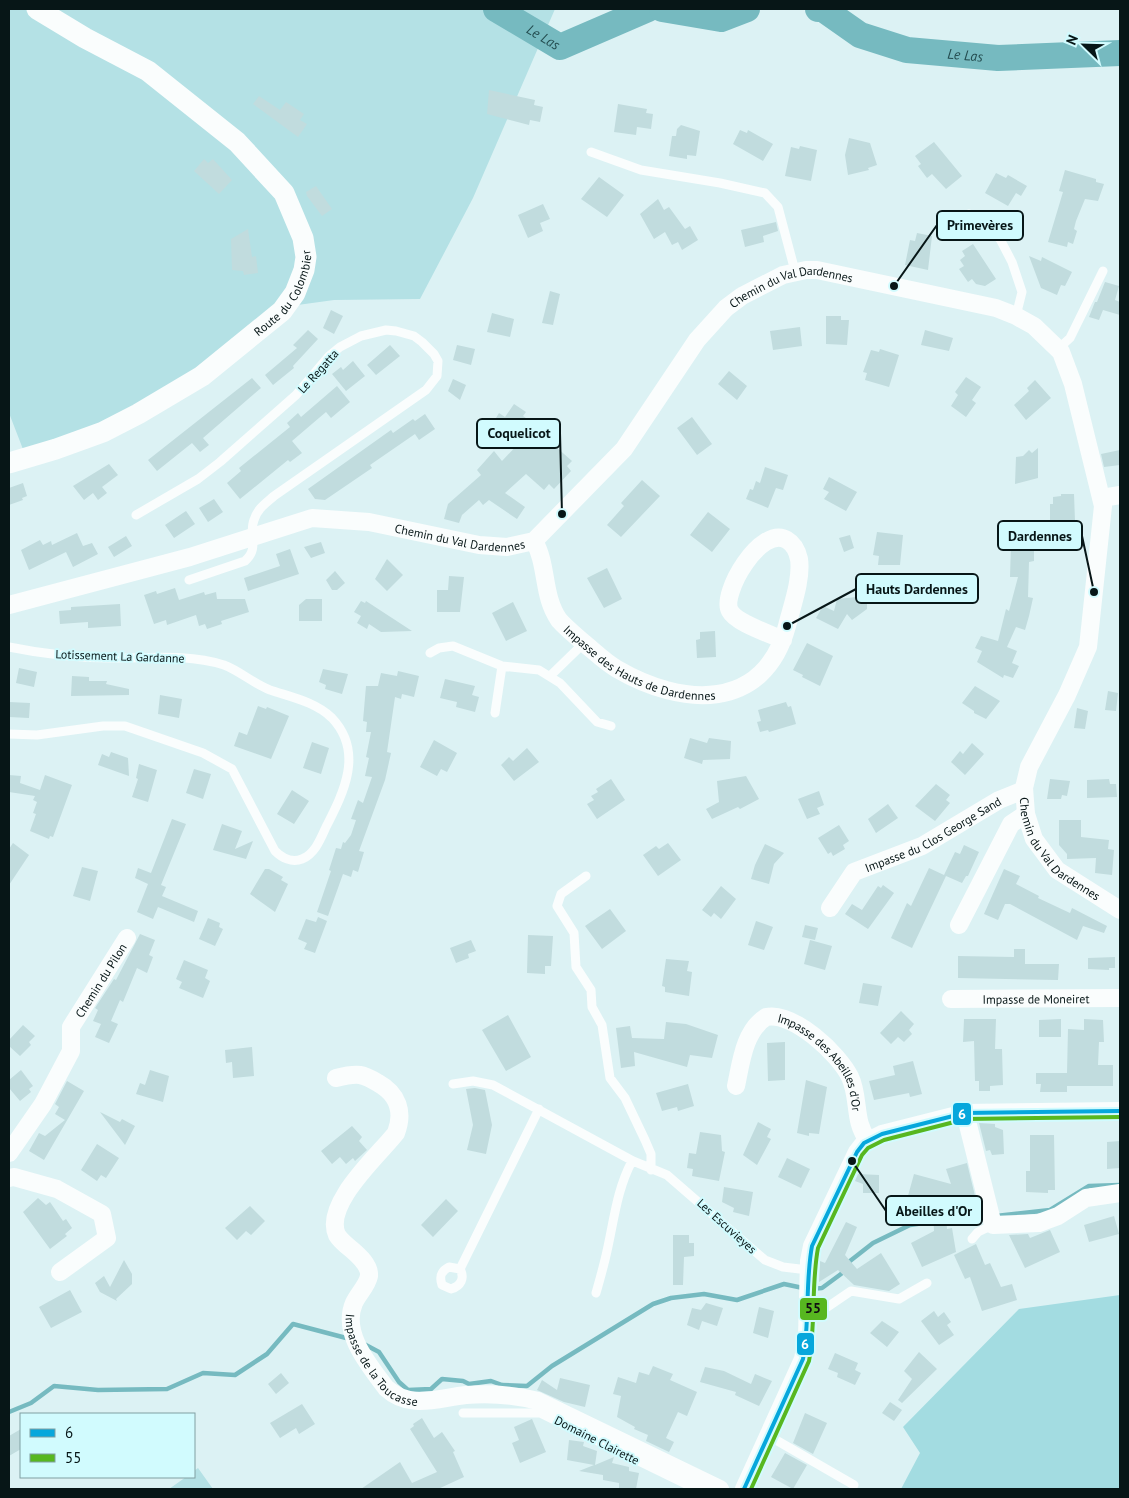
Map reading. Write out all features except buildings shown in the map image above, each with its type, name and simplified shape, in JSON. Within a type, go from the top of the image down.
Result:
[{"type":"street","name":"Route du Colombier","points":[[9,463],[104,432],[202,376],[282,311],[295,293],[304,270],[306,257],[303,238],[284,193],[237,142],[148,72],[84,38],[38,9]]},
{"type":"street","name":"Chemin du Val Dardennes","points":[[9,605],[190,557],[312,518],[376,524],[479,546],[507,547],[534,541],[624,448],[684,359],[714,320],[742,296],[774,279],[795,271],[817,270],[966,301],[1016,316],[1043,333],[1058,349],[1068,364],[1102,498],[1103,526],[1088,647],[1067,695],[1029,767],[1024,790],[1026,814],[1034,839],[1053,866],[1068,879],[1120,910]]},
{"type":"street","points":[[1102,498],[1120,495]]},
{"type":"street","name":"Impasse des Hauts de Dardennes","points":[[534,541],[540,553],[544,581],[556,614],[584,643],[607,662],[630,675],[671,691],[710,696],[739,688],[759,676],[771,664],[783,640],[796,584],[799,560],[794,544],[778,537],[763,542],[756,549],[732,586],[728,604],[730,611],[740,620],[783,640]]},
{"type":"street","name":"Impasse du Clos George Sand","points":[[830,908],[854,872],[922,846],[999,800],[1024,790]]},
{"type":"street","points":[[959,925],[1012,824],[1026,814]]},
{"type":"street","name":"Chemin du Pilon","points":[[9,1153],[42,1104],[71,1051],[72,1027],[127,938]]},
{"type":"street","name":"Impasse de Moneiret","points":[[951,999],[1120,998]]},
{"type":"street","name":"Impasse des Abeilles d'Or","points":[[736,1086],[744,1053],[753,1028],[766,1017],[784,1017],[808,1032],[833,1056],[850,1077],[856,1098],[859,1125],[868,1140]]},
{"type":"street","name":"Impasse de la Toucasse","points":[[336,1078],[362,1075],[372,1079],[392,1093],[399,1106],[399,1124],[396,1133],[352,1185],[338,1208],[336,1220],[338,1236],[364,1262],[368,1270],[367,1281],[351,1310],[350,1322],[357,1342],[386,1388],[403,1400],[419,1402],[467,1395],[522,1397],[720,1489]]},
{"type":"street","points":[[744,1489],[804,1360],[812,1246],[857,1152],[868,1140],[914,1125],[965,1113],[1120,1111]]},
{"type":"street","points":[[965,1113],[992,1218],[1039,1223],[1058,1216],[1086,1198],[1120,1193]]},
{"type":"street","points":[[9,1178],[14,1177],[57,1189],[102,1214],[107,1238],[60,1272]]},
{"type":"lane","points":[[590,152],[640,170],[720,182],[765,193],[778,207],[795,271]]},
{"type":"lane","points":[[969,214],[1000,239],[1012,262],[1022,292],[1016,316]]},
{"type":"lane","points":[[1058,349],[1070,338],[1103,270]]},
{"type":"lane","name":"Le Regatta","points":[[136,515],[198,479],[220,462],[296,395],[329,356],[345,344],[361,336],[386,330],[406,333],[428,347],[434,354],[438,369],[436,376],[426,390],[265,503],[253,521],[253,537]]},
{"type":"lane","points":[[189,580],[246,561],[254,548],[253,537]]},
{"type":"lane","points":[[550,676],[584,643]]},
{"type":"lane","points":[[430,653],[439,648],[453,646],[502,666],[531,668],[560,682],[597,722],[611,726]]},
{"type":"lane","name":"Lotissement La Gardanne","points":[[9,647],[86,657],[184,657],[224,665],[261,686],[302,700],[326,713],[336,723],[347,744],[350,770],[340,799],[317,845],[307,857],[293,861],[280,856],[275,851],[232,769],[203,753],[125,726],[103,726],[37,735],[9,734]]},
{"type":"lane","points":[[495,713],[502,666]]},
{"type":"lane","points":[[586,876],[561,894],[557,906],[574,933],[576,967],[591,990],[592,1007],[602,1025],[610,1078],[625,1098],[646,1140],[651,1154],[651,1170]]},
{"type":"lane","name":"Les Escuvieyes","points":[[453,1084],[473,1081],[493,1085],[651,1170],[667,1175],[764,1260],[784,1267],[808,1283]]},
{"type":"lane","points":[[460,1269],[539,1109]]},
{"type":"lane","points":[[596,1293],[607,1251],[613,1215],[624,1178],[632,1160]]},
{"type":"lane","points":[[972,1239],[992,1218]]},
{"type":"lane","points":[[808,1312],[826,1308],[851,1291],[899,1299],[927,1283]]},
{"type":"lane","name":"Domaine Clairette","points":[[463,1413],[540,1413],[552,1411],[696,1489]]},
{"type":"lane","points":[[769,1436],[854,1485]]},
{"type":"shaded area","points":[[9,9],[555,9],[473,198],[420,299],[334,300],[283,307],[190,383],[26,457],[9,413]]},
{"type":"shaded area","points":[[1120,1295],[1120,1489],[901,1489],[920,1453],[903,1427],[1019,1309]]},
{"type":"shaded area","points":[[198,1468],[213,1489],[169,1489],[185,1478],[195,1478],[195,1470]]},
{"type":"waterway","name":"Le Las","points":[[496,9],[560,47],[648,9]]},
{"type":"waterway","name":"Le Las","points":[[662,9],[721,19],[747,9]]},
{"type":"waterway","name":"Le Las","points":[[818,9],[823,9],[860,35],[907,50],[998,58],[1120,53]]},
{"type":"waterway","points":[[996,1216],[1050,1210],[1089,1186],[1120,1185]]},
{"type":"waterway","points":[[811,1289],[822,1288],[841,1274],[850,1261],[873,1243],[910,1225],[951,1219],[986,1217]]},
{"type":"waterway","points":[[364,1344],[379,1352],[399,1382],[408,1390],[431,1389],[442,1379],[463,1381],[469,1384],[491,1381],[502,1385],[527,1386],[552,1366],[653,1304],[671,1298],[704,1294],[737,1300],[784,1284],[803,1288]]},
{"type":"waterway","points":[[9,1412],[31,1403],[54,1386],[98,1390],[167,1389],[203,1373],[235,1375],[267,1354],[293,1324],[350,1339]]},
{"type":"transit line","name":"6","points":[[744,1489],[803,1359],[812,1246],[857,1152],[864,1143],[882,1134],[965,1113],[1120,1111]]},
{"type":"transit line","name":"55","points":[[751,1489],[809,1361],[818,1248],[862,1155],[868,1148],[884,1140],[966,1119],[1120,1117]]},
{"type":"place","name":"Primevères","points":[[894,286]]},
{"type":"place","name":"Coquelicot","points":[[562,514]]},
{"type":"place","name":"Dardennes","points":[[1094,592]]},
{"type":"place","name":"Hauts Dardennes","points":[[787,626]]},
{"type":"place","name":"Abeilles d'Or","points":[[852,1161]]}]
